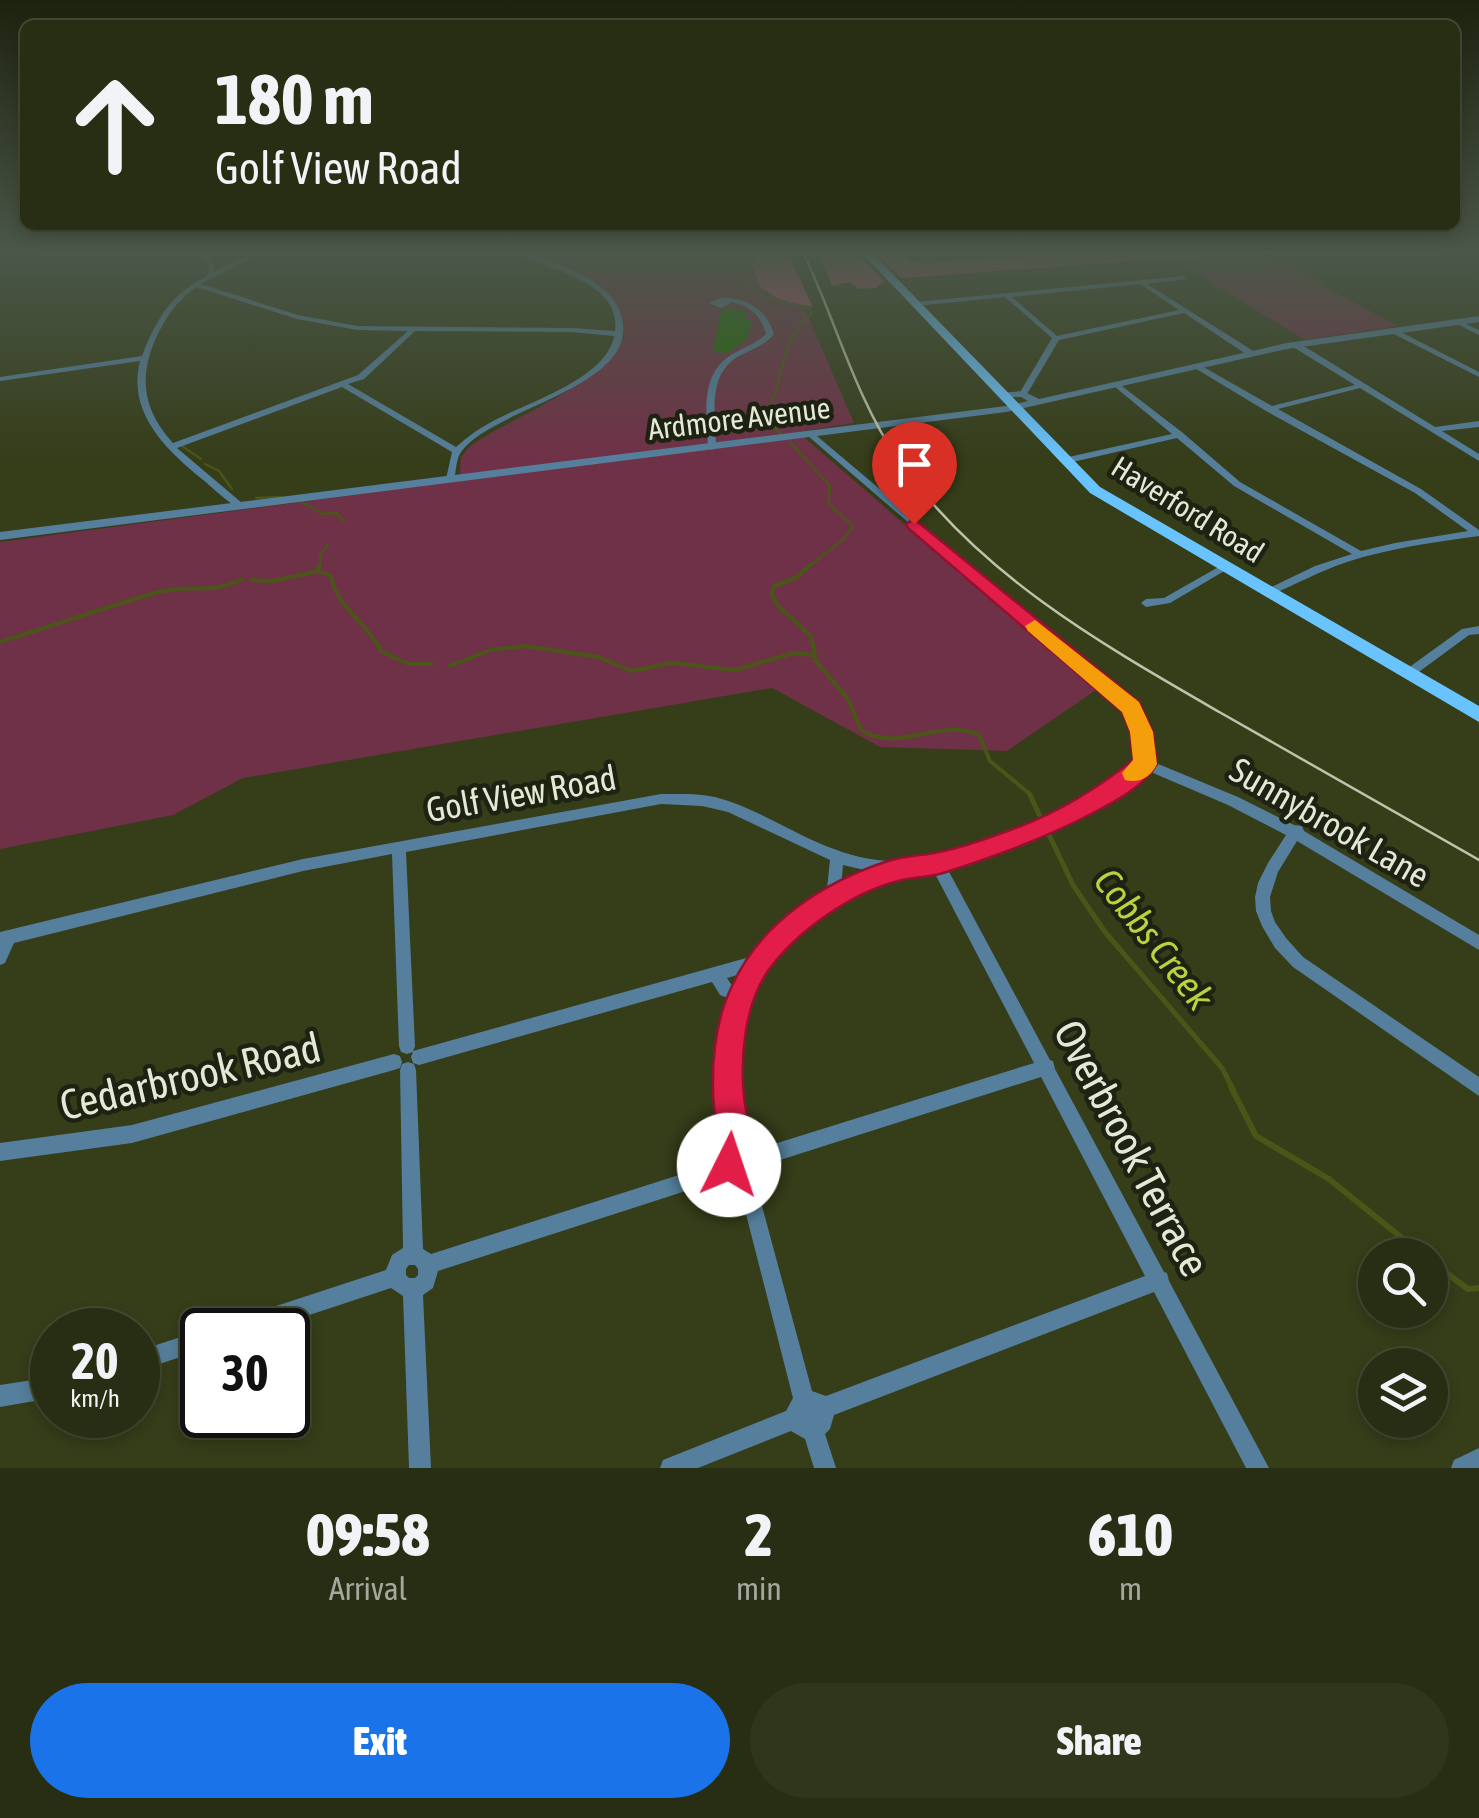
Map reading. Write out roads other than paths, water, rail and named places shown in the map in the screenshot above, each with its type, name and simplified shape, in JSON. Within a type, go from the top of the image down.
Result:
[{"type":"main road","name":"Haverford Road","points":[[933,323],[1002,395],[1019,401],[1064,462],[1125,511],[1479,715]]},
{"type":"street","points":[[161,323],[142,358],[139,376],[146,416],[171,447],[239,505]]},
{"type":"street","points":[[327,323],[412,331],[572,330],[620,334]]},
{"type":"street","points":[[451,479],[457,450],[478,434],[598,368],[618,345],[618,323]]},
{"type":"street","points":[[712,446],[713,374],[724,360],[763,342],[770,334],[765,323]]},
{"type":"street","points":[[1038,323],[1056,338]]},
{"type":"street","points":[[1019,401],[1056,338],[1133,323]]},
{"type":"street","points":[[1202,323],[1252,354]]},
{"type":"street","name":"Ardmore Avenue","points":[[0,536],[895,424],[1019,401],[1039,403],[1296,345],[1454,323]]},
{"type":"street","points":[[171,447],[361,378],[412,331]]},
{"type":"street","points":[[1396,331],[1479,375]]},
{"type":"street","points":[[1296,345],[1479,458]]},
{"type":"street","points":[[0,378],[142,358]]},
{"type":"street","points":[[1197,366],[1418,491],[1478,533]]},
{"type":"street","points":[[344,385],[457,450]]},
{"type":"street","points":[[1118,385],[1237,484],[1358,552]]},
{"type":"street","points":[[1269,409],[1362,385]]},
{"type":"street","points":[[1434,430],[1479,424]]},
{"type":"street","points":[[811,434],[1132,708],[1142,732],[1146,764]]},
{"type":"street","points":[[1064,462],[1180,435]]},
{"type":"street","points":[[1267,593],[1309,569],[1358,552],[1400,542],[1478,533]]},
{"type":"street","points":[[1146,603],[1166,601],[1222,568]]},
{"type":"street","points":[[1408,674],[1466,632],[1479,630]]},
{"type":"street","name":"Golf View Road","points":[[4,939],[302,865],[661,799],[713,802],[837,857],[892,871],[937,864],[989,849],[1049,824],[1103,797],[1146,764]]},
{"type":"street","name":"Sunnybrook Lane","points":[[1146,764],[1205,785],[1296,830],[1479,943]]},
{"type":"street","points":[[1296,830],[1260,894],[1263,914],[1275,939],[1298,962],[1479,1087]]},
{"type":"street","points":[[399,846],[420,1260]]},
{"type":"street","points":[[832,898],[837,857]]},
{"type":"street","name":"Overbrook Terrace","points":[[937,864],[1258,1468]]},
{"type":"street","points":[[826,1468],[741,1164],[728,1093],[729,1040],[742,996],[758,962],[794,925],[832,898],[892,871]]},
{"type":"street","points":[[0,958],[4,939]]},
{"type":"street","name":"Cedarbrook Road","points":[[0,1152],[132,1134],[758,962]]},
{"type":"street","points":[[716,974],[726,990],[742,996]]},
{"type":"street","points":[[420,1468],[405,1283],[399,1266],[1047,1067]]},
{"type":"street","points":[[671,1468],[1160,1280]]},
{"type":"street","points":[[310,1309],[405,1283]]},
{"type":"street","points":[[0,1396],[30,1391]]},
{"type":"street","points":[[1462,1468],[1479,1459]]},
{"type":"waterway","name":"Cobbs Creek","points":[[781,434],[765,418],[787,349],[802,323]]},
{"type":"waterway","name":"Cobbs Creek","points":[[790,442],[830,486],[828,503],[853,526],[844,539],[807,568]]},
{"type":"waterway","points":[[182,446],[201,459]]},
{"type":"waterway","points":[[205,464],[219,471],[232,489]]},
{"type":"waterway","points":[[256,498],[281,497]]},
{"type":"waterway","points":[[302,502],[323,514],[336,513],[344,521]]},
{"type":"waterway","points":[[319,568],[321,554],[328,545]]},
{"type":"waterway","points":[[318,571],[319,565]]},
{"type":"waterway","name":"Cobbs Creek","points":[[810,565],[796,578],[774,586],[772,595],[778,606],[811,636],[816,661],[848,699],[861,730],[889,738],[949,730],[979,735],[990,761],[1029,794]]},
{"type":"waterway","points":[[251,580],[273,581],[318,571]]},
{"type":"waterway","points":[[318,571],[331,576],[345,606],[381,651],[408,664],[431,664]]},
{"type":"waterway","points":[[0,642],[159,592],[222,587],[242,579]]},
{"type":"waterway","points":[[450,666],[490,650],[526,646],[598,657],[632,671],[672,663],[735,670],[794,653],[812,655]]},
{"type":"waterway","name":"Cobbs Creek","points":[[1029,794],[1073,885],[1105,932],[1222,1068],[1233,1089]]},
{"type":"waterway","name":"Cobbs Creek","points":[[1231,1087],[1256,1136],[1329,1179],[1402,1238]]},
{"type":"waterway","name":"Cobbs Creek","points":[[1448,1274],[1468,1289],[1479,1288]]},
{"type":"tram line","points":[[833,323],[858,386],[899,461],[966,539],[1005,573],[1132,661],[1479,860]]}]
